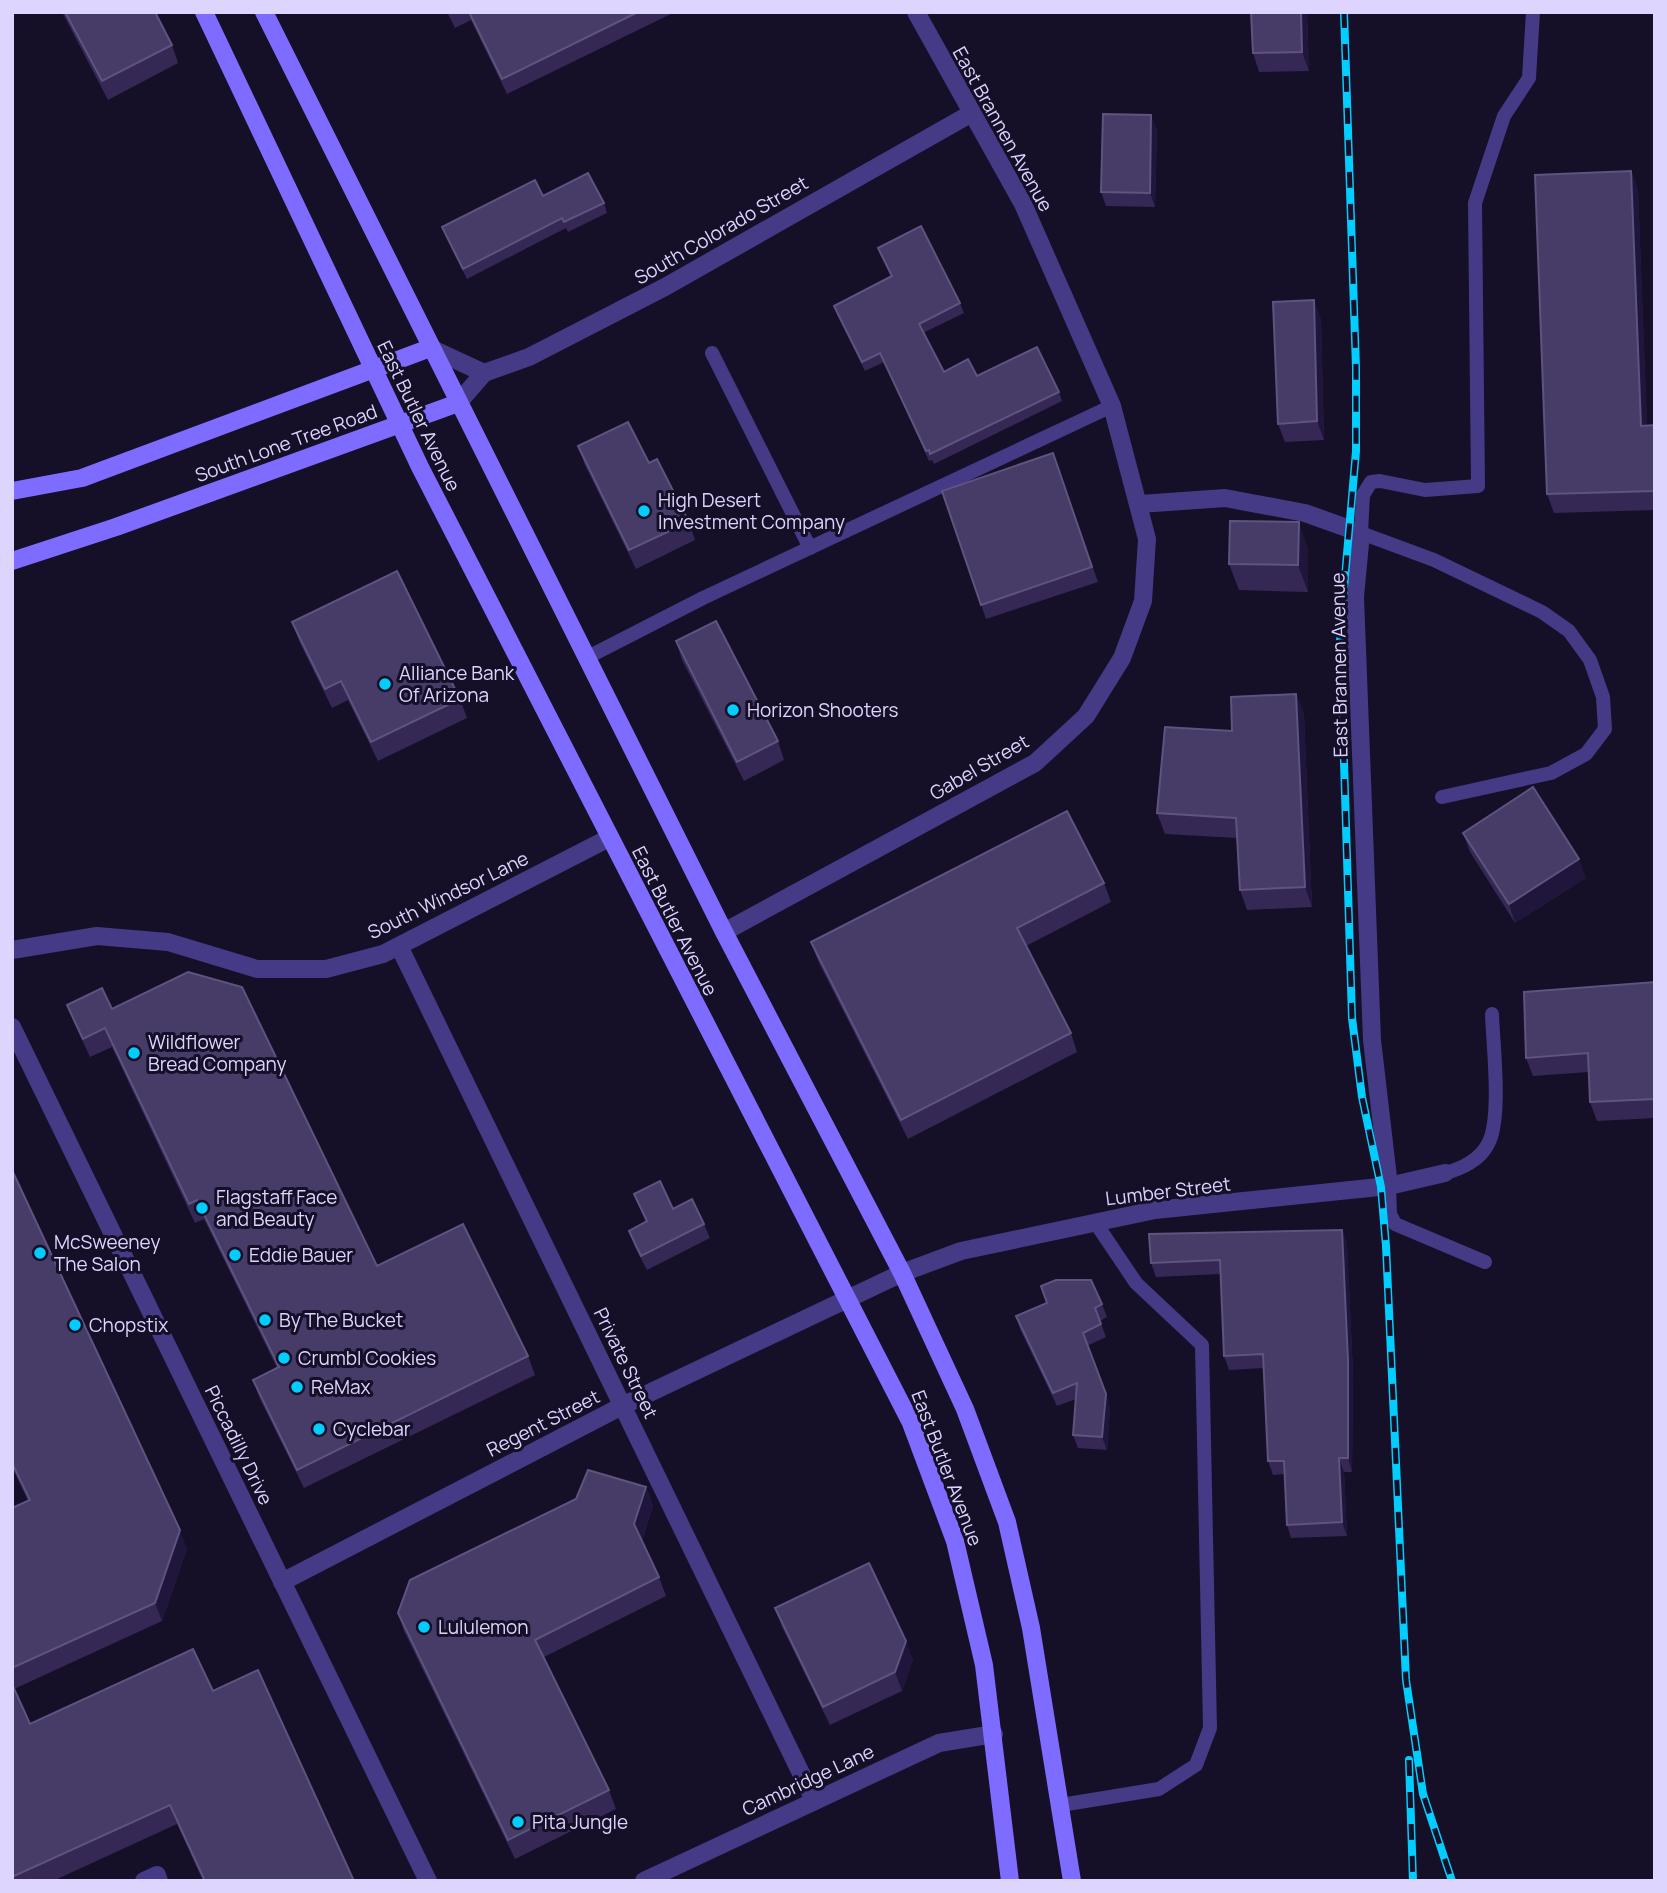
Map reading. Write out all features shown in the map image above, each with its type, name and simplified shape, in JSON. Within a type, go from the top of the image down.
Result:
[{"type":"main road","name":"East Butler Avenue","points":[[204,12],[399,425],[608,838],[911,1423],[955,1541],[984,1665],[1010,1881]]},
{"type":"main road","name":"East Butler Avenue","points":[[264,12],[723,932],[902,1273],[965,1409],[1007,1522],[1031,1628],[1072,1881]]},
{"type":"main road","name":"South Lone Tree Road","points":[[12,491],[82,478],[430,348]]},
{"type":"main road","name":"South Lone Tree Road","points":[[12,561],[116,527],[458,403]]},
{"type":"street","name":"East Brannen Avenue","points":[[916,12],[1023,204],[1112,406],[1140,504]]},
{"type":"street","name":"South Colorado Street","points":[[484,373],[529,357],[665,287],[972,113]]},
{"type":"street","points":[[430,348],[484,373]]},
{"type":"street","name":"South Lone Tree Road","points":[[458,403],[484,373]]},
{"type":"street","points":[[1140,504],[1225,499],[1305,513],[1361,533]]},
{"type":"street","name":"Gabel Street","points":[[723,932],[1035,763],[1086,716],[1122,658],[1143,601],[1147,539],[1140,504]]},
{"type":"street","name":"East Brannen Avenue","points":[[1361,533],[1355,597],[1371,1040],[1389,1186]]},
{"type":"street","name":"South Windsor Lane","points":[[12,950],[97,936],[168,942],[257,969],[326,969],[383,954],[608,838]]},
{"type":"street","name":"Private Street","points":[[399,946],[814,1800]]},
{"type":"street","name":"Piccadilly Drive","points":[[12,1027],[428,1881]]},
{"type":"street","name":"Lumber Street","points":[[902,1273],[961,1251],[1155,1210],[1389,1186],[1445,1173]]},
{"type":"street","name":"Regent Street","points":[[282,1581],[624,1405],[902,1273]]},
{"type":"street","name":"Cambridge Lane","points":[[644,1881],[939,1743],[994,1734]]},
{"type":"street","points":[[145,1881],[157,1875],[159,1881]]},
{"type":"lane","points":[[1442,797],[1551,773],[1586,754],[1605,729],[1603,697],[1590,660],[1569,631],[1542,612],[1492,591],[1434,560],[1361,533],[1363,495],[1371,482],[1380,481],[1425,490],[1478,486],[1475,203],[1504,116],[1529,78],[1533,12]]},
{"type":"lane","points":[[712,353],[810,548]]},
{"type":"lane","points":[[586,657],[1112,406]]},
{"type":"lane","points":[[1445,1173],[1464,1168],[1488,1145],[1495,1122],[1492,1014]]},
{"type":"lane","points":[[1389,1186],[1390,1214],[1395,1224],[1485,1262]]},
{"type":"lane","points":[[1061,1805],[1159,1789],[1196,1765],[1210,1728],[1202,1345],[1136,1283],[1095,1222]]},
{"type":"building","points":[[65,12],[155,12],[172,45],[102,81]]},
{"type":"building","points":[[469,12],[638,12],[502,79]]},
{"type":"building","points":[[1251,12],[1301,12],[1302,52],[1253,53]]},
{"type":"building","points":[[1103,114],[1151,115],[1150,193],[1101,192]]},
{"type":"building","points":[[1631,171],[1641,426],[1655,425],[1655,491],[1547,494],[1535,175]]},
{"type":"building","points":[[588,173],[604,203],[564,222],[562,218],[463,269],[442,227],[535,180],[543,196]]},
{"type":"building","points":[[921,226],[960,303],[919,324],[944,372],[968,359],[977,376],[1037,347],[1059,392],[930,454],[929,450],[926,451],[880,353],[862,362],[834,306],[892,276],[878,248]]},
{"type":"building","points":[[1314,300],[1317,421],[1278,424],[1273,302]]},
{"type":"building","name":"High Desert Investment Company","points":[[628,422],[649,463],[657,459],[689,522],[629,550],[578,446]]},
{"type":"building","points":[[1053,453],[1092,567],[981,605],[942,491]]},
{"type":"building","points":[[1230,521],[1299,522],[1298,565],[1229,564]]},
{"type":"building","points":[[397,571],[460,699],[371,742],[341,681],[325,689],[292,622]]},
{"type":"building","name":"Horizon Shooters","points":[[716,621],[778,741],[737,762],[676,641]]},
{"type":"building","points":[[1296,694],[1305,887],[1240,890],[1236,818],[1157,813],[1165,727],[1232,731],[1231,697]]},
{"type":"building","points":[[1533,787],[1579,859],[1509,904],[1463,833]]},
{"type":"building","points":[[1067,811],[1104,883],[1017,928],[1071,1033],[901,1120],[811,942]]},
{"type":"building","points":[[188,972],[242,987],[377,1266],[463,1224],[528,1356],[297,1470],[253,1380],[279,1367],[197,1200],[189,1204],[105,1028],[83,1039],[67,1005],[102,988],[112,1009]]},
{"type":"building","points":[[1655,982],[1655,1099],[1590,1102],[1588,1053],[1526,1058],[1524,992]]},
{"type":"building","points":[[12,1170],[180,1530],[155,1603],[12,1668],[12,1508],[30,1500],[12,1463]]},
{"type":"building","points":[[660,1181],[673,1209],[692,1199],[704,1224],[641,1256],[629,1231],[647,1221],[634,1194]]},
{"type":"building","points":[[1342,1230],[1348,1360],[1348,1458],[1339,1458],[1342,1522],[1287,1525],[1284,1461],[1268,1461],[1263,1354],[1224,1356],[1220,1260],[1151,1263],[1149,1234]]},
{"type":"building","points":[[1056,1280],[1091,1280],[1102,1304],[1095,1308],[1101,1324],[1083,1333],[1106,1394],[1102,1437],[1073,1435],[1077,1383],[1053,1393],[1016,1316],[1047,1303],[1041,1286]]},
{"type":"building","points":[[588,1470],[646,1487],[634,1524],[659,1577],[535,1640],[609,1790],[508,1840],[398,1613],[410,1580],[576,1499]]},
{"type":"building","points":[[869,1563],[906,1641],[895,1672],[823,1707],[775,1608]]},
{"type":"building","points":[[193,1649],[213,1691],[258,1670],[354,1881],[205,1881],[170,1805],[12,1877],[12,1684],[30,1724]]},
{"type":"railway","points":[[1344,12],[1356,368],[1356,451],[1340,634],[1352,1018],[1362,1097],[1381,1187],[1386,1246],[1406,1680],[1423,1794],[1452,1881]]},
{"type":"railway","points":[[1409,1760],[1413,1881]]},
{"type":"place","name":"High Desert Investment Company","points":[[644,511]]},
{"type":"place","name":"Alliance Bank Of Arizona","points":[[385,684]]},
{"type":"place","name":"Horizon Shooters","points":[[733,710]]},
{"type":"place","name":"Wildflower Bread Company","points":[[134,1053]]},
{"type":"place","name":"Flagstaff Face and Beauty","points":[[202,1208]]},
{"type":"place","name":"McSweeney The Salon","points":[[40,1253]]},
{"type":"place","name":"Eddie Bauer","points":[[235,1255]]},
{"type":"place","name":"By The Bucket","points":[[265,1320]]},
{"type":"place","name":"Chopstix","points":[[75,1325]]},
{"type":"place","name":"Crumbl Cookies","points":[[284,1358]]},
{"type":"place","name":"ReMax","points":[[297,1387]]},
{"type":"place","name":"Cyclebar","points":[[319,1429]]},
{"type":"place","name":"Lululemon","points":[[424,1627]]},
{"type":"place","name":"Pita Jungle","points":[[518,1822]]}]
